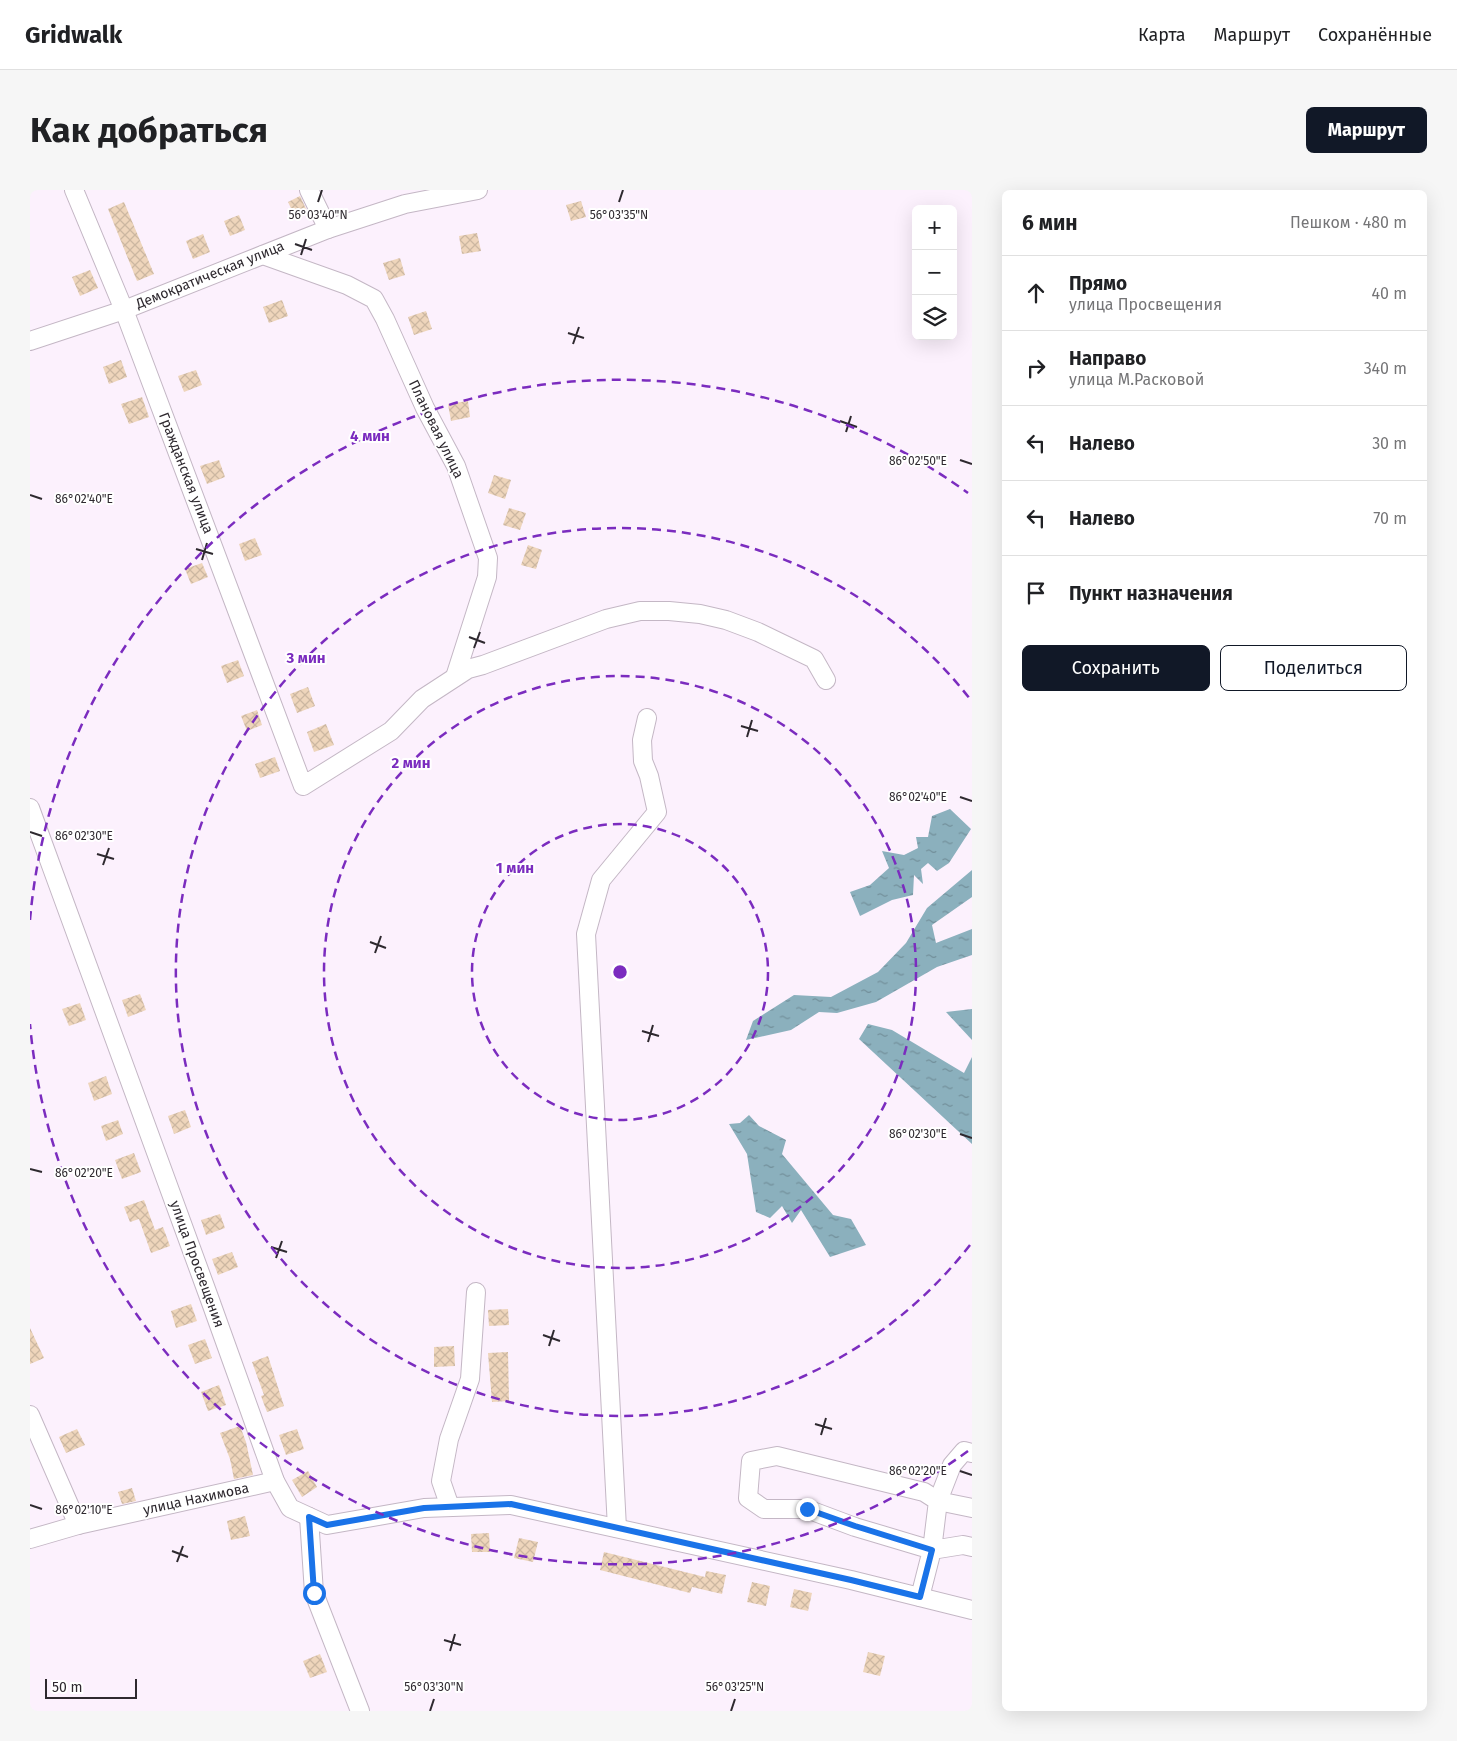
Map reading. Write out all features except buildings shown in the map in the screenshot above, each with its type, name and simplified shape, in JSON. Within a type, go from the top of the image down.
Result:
[{"type":"street","name":"Гражданская улица","points":[[74,190],[124,310],[303,786],[391,731],[422,698],[455,678]]},
{"type":"street","points":[[309,190],[328,229]]},
{"type":"street","name":"Демократическая улица","points":[[30,340],[124,310],[328,229],[405,204],[478,190]]},
{"type":"street","name":"Плановая улица","points":[[263,254],[347,285],[374,299],[425,408],[456,466],[488,558],[487,577],[455,678]]},
{"type":"street","points":[[455,678],[468,669],[606,619],[640,611],[669,611],[700,614],[726,620],[758,632],[814,659],[826,680]]},
{"type":"street","points":[[617,1528],[586,934],[601,880],[658,812],[649,776],[643,761],[642,740],[647,718]]},
{"type":"street","name":"улица Просвещения","points":[[30,808],[275,1481],[290,1508],[327,1525],[424,1508],[511,1504],[851,1580],[972,1610]]},
{"type":"street","points":[[450,1507],[441,1481],[450,1439],[470,1379],[476,1292]]},
{"type":"street","points":[[30,1415],[78,1525]]},
{"type":"street","points":[[920,1597],[932,1550],[938,1501],[952,1465],[964,1451],[972,1453]]},
{"type":"street","points":[[972,1508],[938,1501],[924,1492],[777,1456],[751,1461],[748,1498],[764,1509],[807,1509],[932,1550],[963,1545],[972,1547]]},
{"type":"street","name":"улица Нахимова","points":[[30,1539],[78,1525],[275,1481]]},
{"type":"street","points":[[309,1517],[314,1593],[360,1711]]},
{"type":"water","points":[[950,809],[971,829],[949,863],[937,871],[928,863],[921,869],[923,884],[914,875],[913,895],[892,900],[860,916],[850,892],[870,885],[889,868],[882,851],[904,855],[918,848],[916,837],[928,837],[932,816]]},
{"type":"water","points":[[972,870],[972,897],[932,925],[936,943],[972,929],[972,955],[937,967],[876,1002],[837,1013],[819,1012],[791,1030],[746,1040],[753,1021],[794,995],[831,997],[878,972],[906,943],[927,908]]},
{"type":"water","points":[[972,1009],[972,1040],[946,1012]]},
{"type":"water","points":[[868,1024],[892,1030],[964,1073],[972,1057],[972,1144],[859,1039]]},
{"type":"water","points":[[749,1115],[759,1126],[786,1140],[782,1154],[833,1215],[851,1219],[866,1245],[830,1257],[801,1210],[792,1223],[782,1206],[770,1218],[756,1212],[747,1154],[729,1124],[740,1123]]},
{"type":"route","points":[[314,1593],[309,1517],[327,1525],[424,1508],[511,1504],[920,1597],[932,1550],[807,1509]]}]
